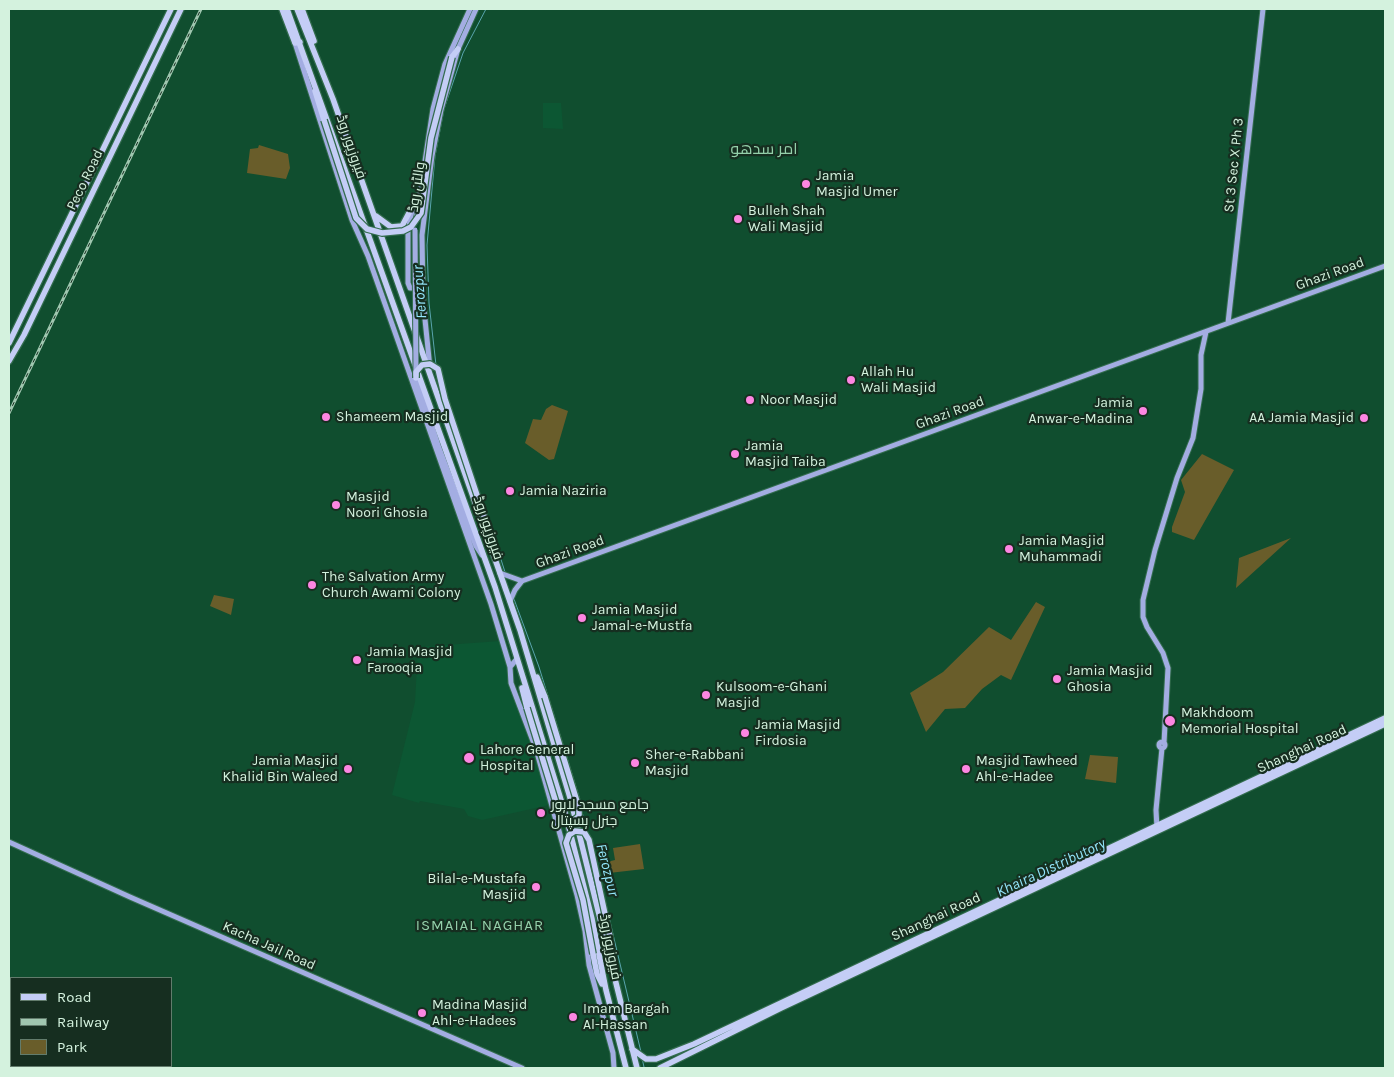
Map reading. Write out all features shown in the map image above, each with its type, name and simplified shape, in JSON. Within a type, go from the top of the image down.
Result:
[{"type":"main road","points":[[158,55],[173,9]]},
{"type":"main road","name":"Peco Road","points":[[9,342],[173,9]]},
{"type":"main road","name":"Peco Road","points":[[9,361],[18,346],[181,9]]},
{"type":"main road","points":[[282,9],[297,42],[352,220],[368,256],[491,604],[510,667],[511,683],[536,749],[577,895],[585,931],[589,966],[613,1053],[614,1068]]},
{"type":"main road","name":"فیروزپور روڈ","points":[[287,9],[297,42],[313,76],[399,325],[487,564],[566,816],[590,910],[606,990],[626,1068]]},
{"type":"main road","points":[[297,9],[303,18]]},
{"type":"main road","points":[[302,9],[303,18]]},
{"type":"main road","name":"والٹن روڈ","points":[[470,9],[445,64],[432,109],[418,196],[415,230],[416,378],[439,448],[471,534],[487,564]]},
{"type":"main road","name":"والٹن روڈ","points":[[430,374],[422,300],[421,251],[432,156],[458,49],[476,9]]},
{"type":"main road","name":"St 3 Sec X Ph 3","points":[[1228,323],[1263,9]]},
{"type":"main road","name":"فیروزپور روڈ","points":[[303,18],[510,601],[571,801],[638,1068]]},
{"type":"main road","points":[[313,76],[316,98],[356,218],[367,229],[382,233],[403,231],[411,227],[421,214],[431,138],[452,57],[458,49]]},
{"type":"main road","points":[[93,171],[101,175]]},
{"type":"main road","points":[[374,214],[387,225],[396,228],[404,223],[418,196]]},
{"type":"main road","points":[[413,205],[408,234],[408,285],[413,289],[420,286],[418,254],[421,251]]},
{"type":"main road","name":"Ghazi Road","points":[[510,601],[515,590],[522,582],[1385,266]]},
{"type":"main road","points":[[1158,828],[1168,668],[1163,653],[1143,617],[1143,600],[1177,478],[1194,438],[1201,388],[1201,355],[1206,332]]},
{"type":"main road","points":[[9,342],[18,346]]},
{"type":"main road","points":[[416,378],[416,372],[422,365],[430,364],[438,369],[448,410],[487,525],[496,561]]},
{"type":"main road","name":"Ghazi Road","points":[[500,572],[522,582]]},
{"type":"main road","points":[[510,667],[516,660]]},
{"type":"main road","points":[[519,668],[527,708],[561,819],[573,821],[579,816],[579,808],[545,697],[528,660]]},
{"type":"main road","points":[[518,701],[525,700]]},
{"type":"main road","name":"Shanghai Road","points":[[1336,745],[1385,718]]},
{"type":"main road","name":"Shanghai Road","points":[[660,1068],[1158,828],[1315,754],[1385,724]]},
{"type":"main road","name":"Shanghai Road","points":[[632,1049],[646,1058],[656,1059],[666,1056],[1158,828]]},
{"type":"main road","points":[[606,990],[597,974],[583,900],[566,843],[568,835],[575,831],[584,832],[589,840],[610,937],[612,966]]},
{"type":"main road","points":[[9,844],[514,1068]]},
{"type":"main road","name":"Kacha Jail Road","points":[[9,844],[522,1068]]},
{"type":"main road","points":[[622,1068],[625,1061]]},
{"type":"shaded area","points":[[543,103],[561,103],[563,129],[543,128]]},
{"type":"shaded area","name":"Lahore General Hospital","points":[[500,641],[549,805],[482,820],[468,816],[464,809],[420,801],[419,803],[392,795],[415,702],[418,647]]},
{"type":"green space","points":[[259,145],[288,154],[290,168],[286,179],[247,173],[250,149],[258,148]]},
{"type":"green space","points":[[552,405],[568,411],[554,459],[549,460],[525,443],[533,419],[541,420],[546,409]]},
{"type":"green space","points":[[1202,454],[1234,470],[1194,540],[1172,532],[1172,527],[1185,492],[1181,480]]},
{"type":"green space","points":[[1291,538],[1236,588],[1239,558]]},
{"type":"green space","points":[[214,595],[234,599],[231,615],[210,606]]},
{"type":"green space","points":[[1036,602],[1045,607],[1011,680],[1001,675],[982,689],[965,708],[945,709],[926,732],[910,693],[943,672],[989,627],[1011,640]]},
{"type":"green space","points":[[1090,755],[1118,757],[1116,783],[1085,779]]},
{"type":"green space","points":[[640,844],[644,869],[609,873],[607,862],[615,860],[613,848]]},
{"type":"waterway","name":"Ferozpur","points":[[436,365],[429,303],[427,245],[435,156],[444,109],[463,53],[486,9]]},
{"type":"waterway","name":"Ferozpur","points":[[490,525],[505,572]]},
{"type":"waterway","name":"Ferozpur","points":[[514,599],[539,667],[579,797]]},
{"type":"waterway","name":"Ferozpur","points":[[581,808],[587,831]]},
{"type":"waterway","name":"Ferozpur","points":[[602,888],[641,1052]]},
{"type":"waterway","name":"Ferozpur","points":[[642,1058],[644,1067]]},
{"type":"railway","points":[[9,413],[201,9]]},
{"type":"place","name":"Jamia Masjid Umer","points":[[806,184]]},
{"type":"place","name":"Bulleh Shah Wali Masjid","points":[[738,219]]},
{"type":"place","name":"Allah Hu Wali Masjid","points":[[851,380]]},
{"type":"place","name":"Noor Masjid","points":[[750,400]]},
{"type":"place","name":"Jamia Anwar-e-Madina","points":[[1143,411]]},
{"type":"place","name":"Shameem Masjid","points":[[326,417]]},
{"type":"place","name":"AA Jamia Masjid","points":[[1364,418]]},
{"type":"place","name":"Jamia Masjid Taiba","points":[[735,454]]},
{"type":"place","name":"Jamia Naziria","points":[[510,491]]},
{"type":"place","name":"Masjid Noori Ghosia","points":[[336,505]]},
{"type":"place","name":"Jamia Masjid Muhammadi","points":[[1009,549]]},
{"type":"place","name":"The Salvation Army Church Awami Colony","points":[[312,585]]},
{"type":"place","name":"Jamia Masjid Jamal-e-Mustfa","points":[[582,618]]},
{"type":"place","name":"Jamia Masjid Farooqia","points":[[357,660]]},
{"type":"place","name":"Jamia Masjid Ghosia","points":[[1057,679]]},
{"type":"place","name":"Kulsoom-e-Ghani Masjid","points":[[706,695]]},
{"type":"place","name":"Makhdoom Memorial Hospital","points":[[1170,721]]},
{"type":"place","name":"Jamia Masjid Firdosia","points":[[745,733]]},
{"type":"place","name":"Lahore General Hospital","points":[[469,758]]},
{"type":"place","name":"Sher-e-Rabbani Masjid","points":[[635,763]]},
{"type":"place","name":"Jamia Masjid Khalid Bin Waleed","points":[[348,769]]},
{"type":"place","name":"Masjid Tawheed Ahl-e-Hadee","points":[[966,769]]},
{"type":"place","name":"جامع مسجد لاہور جنرل ہسپتال","points":[[541,813]]},
{"type":"place","name":"Bilal-e-Mustafa Masjid","points":[[536,887]]},
{"type":"place","name":"Madina Masjid Ahl-e-Hadees","points":[[422,1013]]},
{"type":"place","name":"Imam Bargah Al-Hassan","points":[[573,1017]]},
{"type":"district","name":"امر سدھو","points":[[764,149]]},
{"type":"district","name":"ISMAIAL NAGHAR","points":[[480,926]]},
{"type":"water label","name":"Khaira Distributory","points":[[1051,868]]}]
